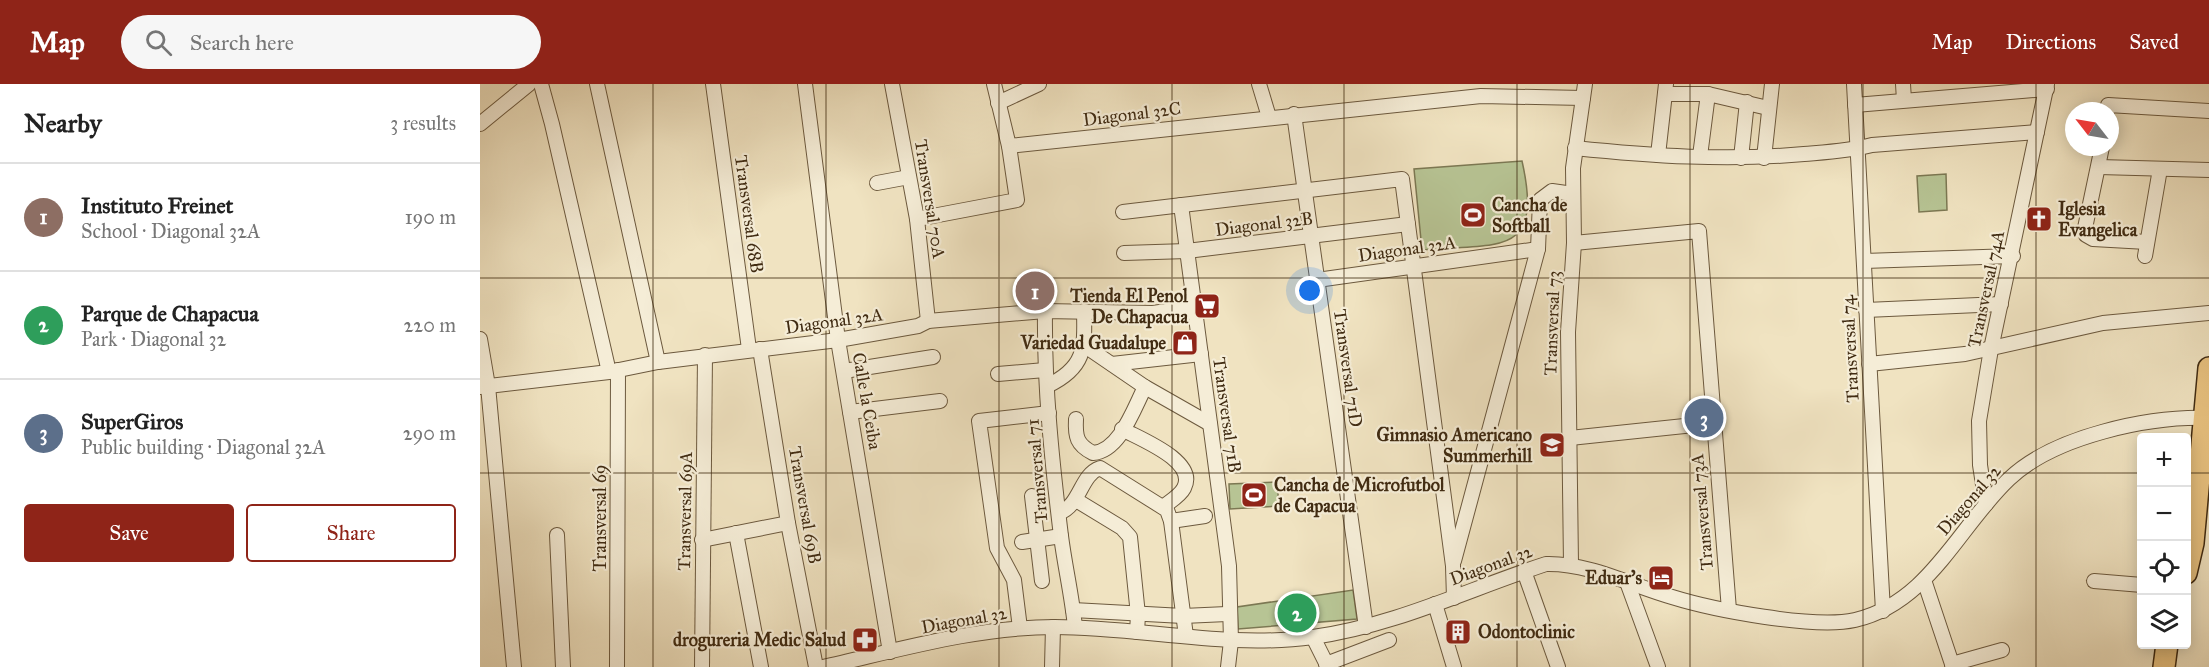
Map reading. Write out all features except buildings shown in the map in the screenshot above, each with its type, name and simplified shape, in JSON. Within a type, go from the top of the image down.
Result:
[{"type":"highway","points":[[2191,553],[2206,418],[2209,368]]},
{"type":"highway","points":[[2164,667],[2166,649]]},
{"type":"street","points":[[480,124],[529,84]]},
{"type":"street","name":"Transversal 69","points":[[541,84],[614,371],[617,667]]},
{"type":"street","points":[[597,84],[658,362]]},
{"type":"street","name":"Transversal 68B","points":[[713,84],[755,349]]},
{"type":"street","name":"Calle la Ceiba","points":[[804,84],[838,340],[890,652]]},
{"type":"street","name":"Transversal 70A","points":[[892,84],[917,219],[928,321]]},
{"type":"street","points":[[917,219],[1017,200],[1009,146],[994,84]]},
{"type":"street","points":[[998,103],[1039,84]]},
{"type":"street","points":[[1259,84],[1269,117]]},
{"type":"street","points":[[1764,158],[1772,84]]},
{"type":"street","name":"Transversal 74","points":[[1854,84],[1883,611]]},
{"type":"street","points":[[1903,84],[1904,100]]},
{"type":"street","points":[[1855,105],[2047,87]]},
{"type":"street","name":"Transversal 74A","points":[[1986,504],[1980,465],[1979,421],[1991,348],[2013,256],[2047,87]]},
{"type":"street","points":[[1658,155],[1665,89],[1708,94],[1768,108]]},
{"type":"street","name":"Diagonal 32C","points":[[1009,146],[1482,90],[1584,91]]},
{"type":"street","name":"Transversal 73","points":[[1572,564],[1568,332],[1574,243],[1575,148],[1584,91]]},
{"type":"street","points":[[1700,156],[1708,94]]},
{"type":"street","points":[[1741,158],[1747,102]]},
{"type":"street","points":[[2119,108],[2209,111]]},
{"type":"street","name":"Transversal 71D","points":[[1294,114],[1366,627]]},
{"type":"street","points":[[1575,148],[1658,155],[1764,158],[1857,149],[1872,145],[2037,132]]},
{"type":"street","points":[[2100,156],[2085,228],[2086,235],[2094,239],[2146,249],[2160,169]]},
{"type":"street","points":[[2098,167],[2209,170]]},
{"type":"street","points":[[877,183],[909,177]]},
{"type":"street","points":[[1123,212],[1402,179],[1453,566],[1454,598]]},
{"type":"street","points":[[1453,566],[1538,249],[1539,204],[1543,196],[1552,191],[1573,194]]},
{"type":"street","name":"Transversal 71B","points":[[1181,205],[1229,566],[1231,641],[1228,667]]},
{"type":"street","name":"Diagonal 32B","points":[[1124,253],[1187,252],[1408,224]]},
{"type":"street","name":"Transversal 73A","points":[[1574,243],[1699,231],[1729,610]]},
{"type":"street","name":"Diagonal 32A","points":[[1317,280],[1538,249]]},
{"type":"street","points":[[1864,261],[2013,256]]},
{"type":"street","points":[[1866,310],[2001,304]]},
{"type":"street","name":"Diagonal 32A","points":[[484,387],[614,371],[705,355],[838,340],[918,326],[928,321],[1045,311],[1153,313],[1194,307]]},
{"type":"street","name":"Transversal 71","points":[[1045,311],[1045,370],[1061,536],[1075,627]]},
{"type":"street","points":[[1047,387],[1067,375],[1085,346],[1084,311]]},
{"type":"street","points":[[1869,364],[1965,354],[2103,323],[2209,313]]},
{"type":"street","points":[[480,339],[514,667]]},
{"type":"street","points":[[1085,346],[1145,387],[1210,424]]},
{"type":"street","name":"Transversal 69B","points":[[755,349],[816,667]]},
{"type":"street","points":[[1112,364],[1201,354]]},
{"type":"street","name":"Transversal 69A","points":[[702,667],[705,355]]},
{"type":"street","points":[[844,371],[933,357]]},
{"type":"street","points":[[998,374],[1045,370]]},
{"type":"street","points":[[1076,419],[1075,435],[1079,444],[1094,453],[1111,445],[1145,387]]},
{"type":"street","points":[[850,412],[940,401]]},
{"type":"street","points":[[1020,628],[1014,580],[997,548],[979,421],[1050,413]]},
{"type":"street","name":"Diagonal 32","points":[[823,667],[992,630],[1020,628],[1075,627],[1231,641],[1313,637],[1366,627],[1546,564],[1572,564],[1674,598],[1729,610],[1822,622],[1855,620],[1883,611],[1924,580],[1986,504],[2021,468],[2058,448],[2099,434],[2147,424],[2206,418]]},
{"type":"street","points":[[1570,438],[1713,423]]},
{"type":"street","points":[[1122,429],[1172,457],[1183,469],[1186,480],[1183,490],[1163,507]]},
{"type":"street","points":[[1059,513],[1070,508],[1091,474],[1103,468],[1163,507],[1170,521],[1186,636]]},
{"type":"street","points":[[1032,496],[1042,581]]},
{"type":"street","points":[[1076,500],[1122,528],[1130,537],[1138,615],[1137,632]]},
{"type":"street","points":[[1170,521],[1205,516]]},
{"type":"street","points":[[702,540],[789,523]]},
{"type":"street","points":[[736,533],[761,667]]},
{"type":"street","points":[[557,535],[563,667]]},
{"type":"street","points":[[1022,542],[1061,536]]},
{"type":"street","points":[[1524,571],[1558,667]]},
{"type":"street","points":[[1924,580],[1953,665],[2002,650]]},
{"type":"street","points":[[1627,582],[1658,667]]},
{"type":"street","points":[[2094,582],[2137,585]]},
{"type":"street","points":[[1435,604],[1454,667]]},
{"type":"street","points":[[1073,610],[1138,615],[1227,614]]},
{"type":"street","points":[[1052,667],[1053,627]]},
{"type":"street","points":[[1313,637],[1327,665],[1389,640]]},
{"type":"green space","name":"Cancha de Softball","points":[[1522,161],[1527,193],[1526,215],[1520,230],[1509,240],[1493,245],[1422,250],[1414,169]]},
{"type":"green space","points":[[1946,174],[1947,210],[1919,212],[1917,176]]},
{"type":"green space","name":"Cancha de Microfutbol de Capacua","points":[[1277,482],[1279,506],[1230,509],[1229,484]]},
{"type":"green space","points":[[1353,590],[1357,619],[1238,629],[1237,607]]},
{"type":"place","name":"Cancha de Softball","points":[[1473,215]]},
{"type":"place","name":"Iglesia Evangelica","points":[[2039,219]]},
{"type":"place","name":"Instituto Freinet","points":[[1035,291]]},
{"type":"place","name":"Tienda El Penol De Chapacua","points":[[1207,306]]},
{"type":"place","name":"Variedad Guadalupe","points":[[1185,343]]},
{"type":"place","name":"SuperGiros","points":[[1704,418]]},
{"type":"place","name":"Gimnasio Americano Summerhill","points":[[1552,445]]},
{"type":"place","name":"Cancha de Microfutbol de Capacua","points":[[1254,495]]},
{"type":"place","name":"Eduar's","points":[[1661,578]]},
{"type":"place","name":"Parque de Chapacua","points":[[1297,613]]},
{"type":"place","name":"Odontoclinic","points":[[1458,632]]},
{"type":"place","name":"drogureria Medic Salud","points":[[865,640]]}]
